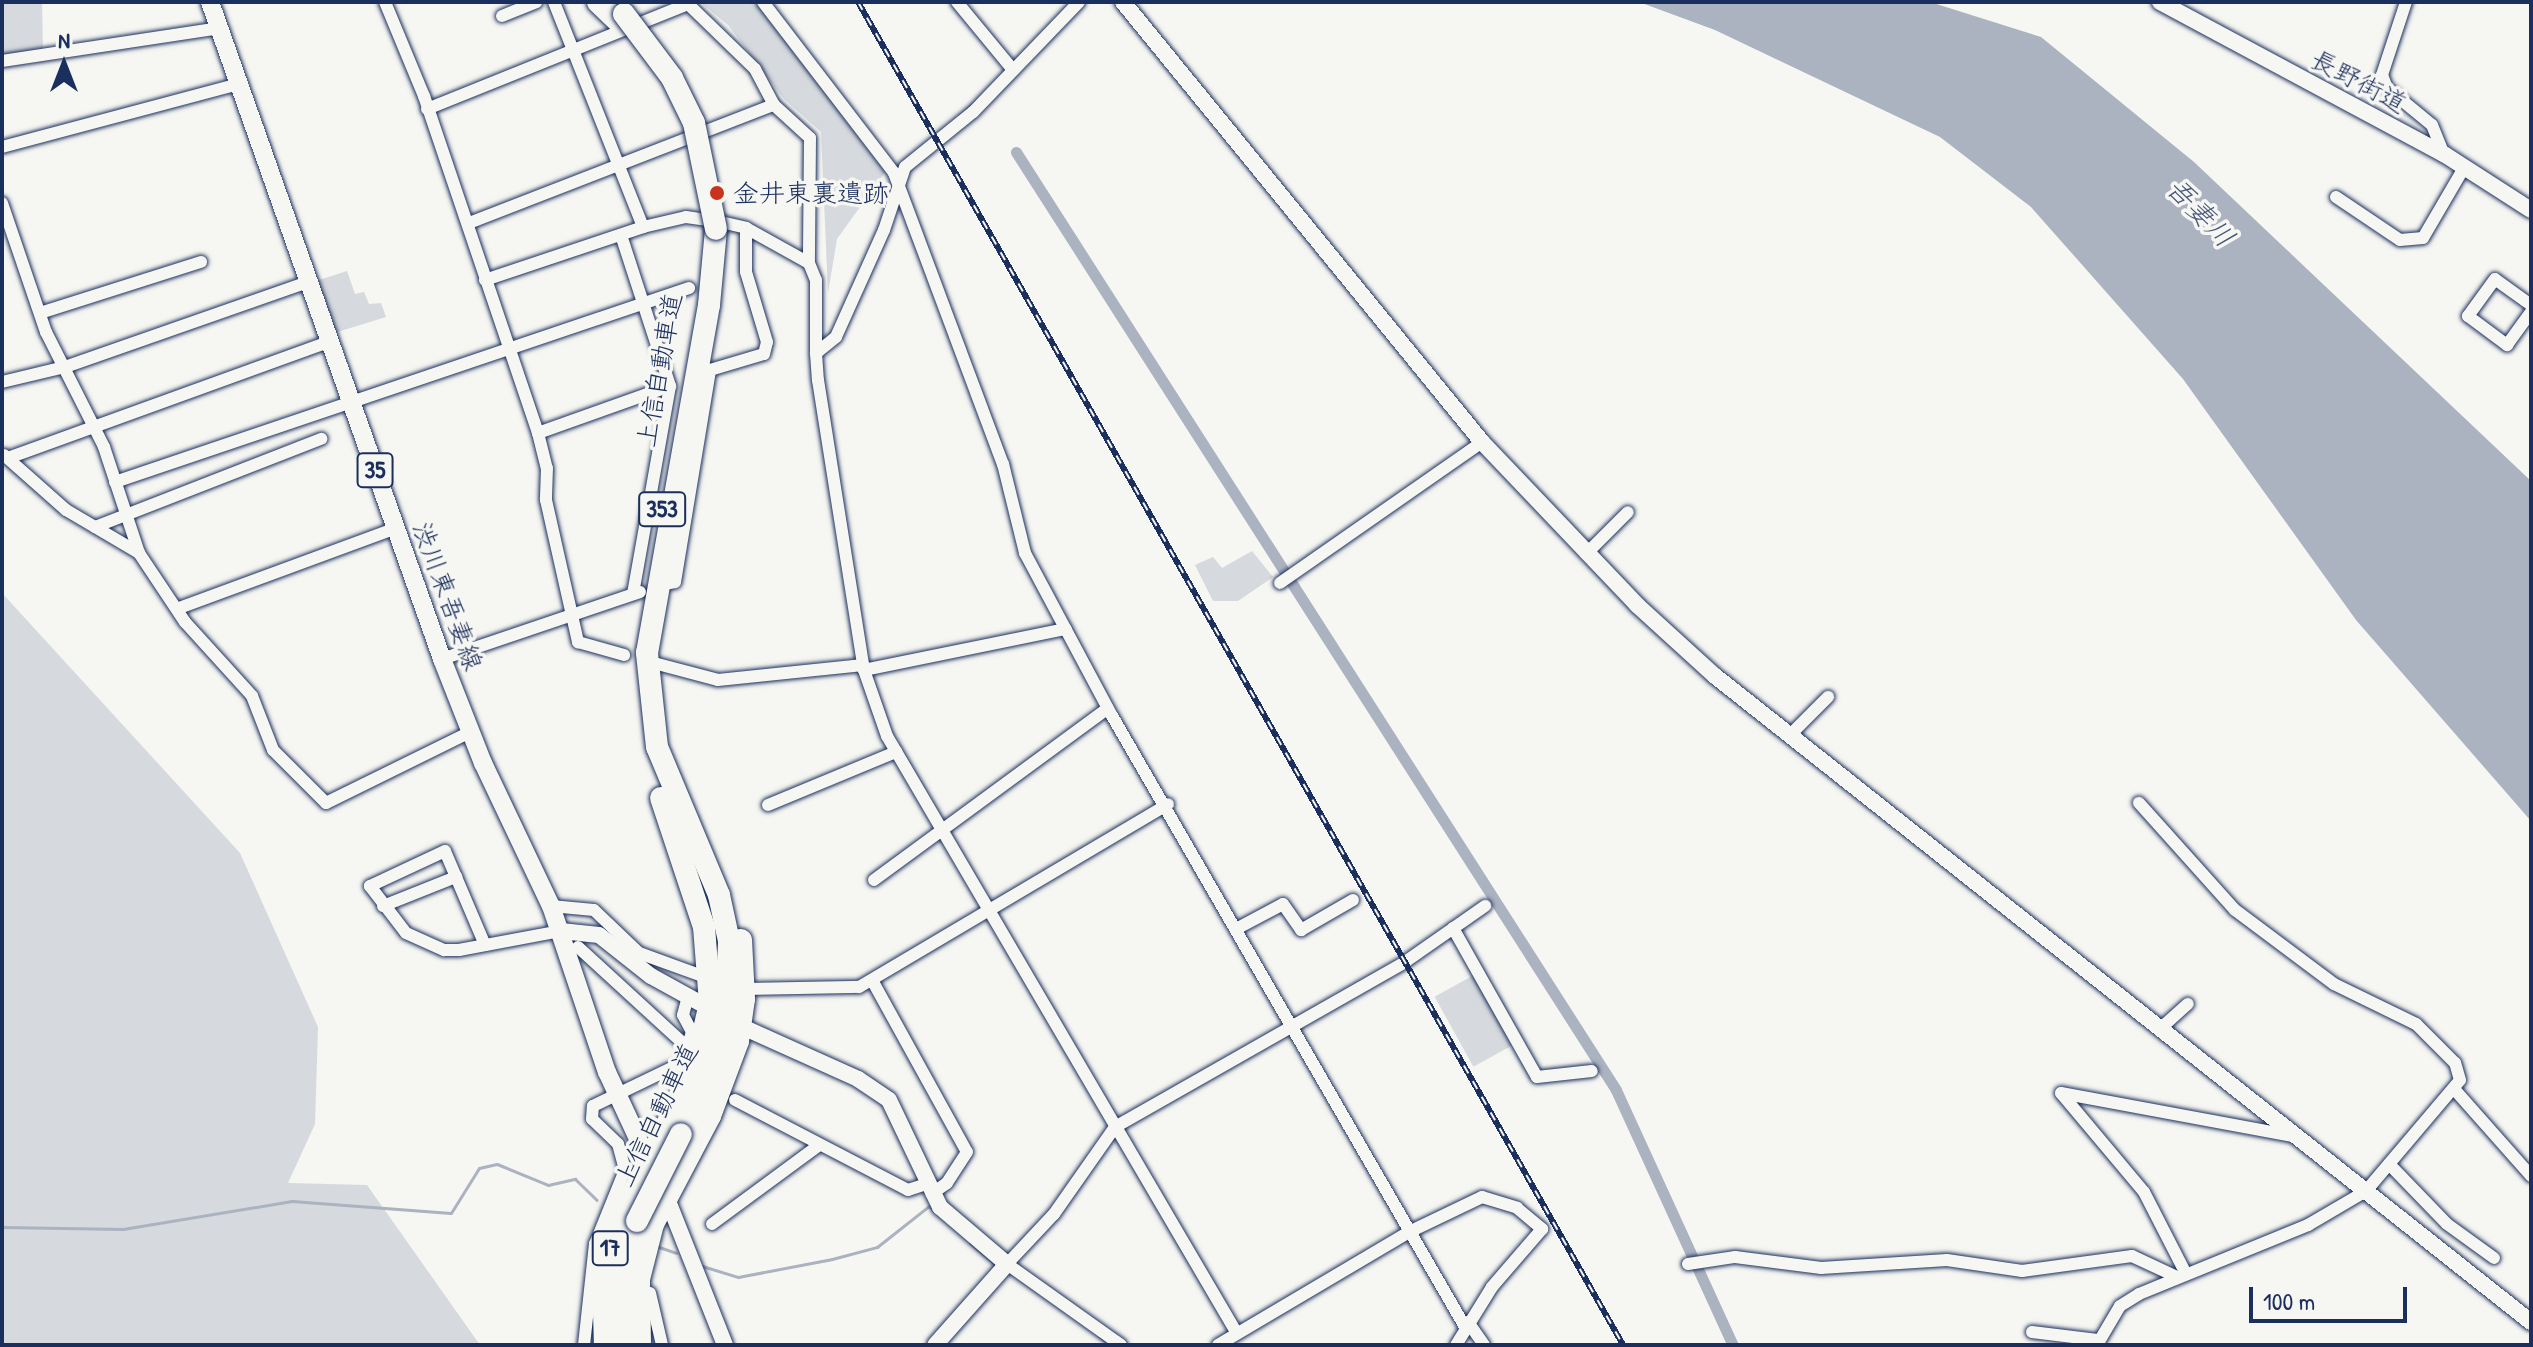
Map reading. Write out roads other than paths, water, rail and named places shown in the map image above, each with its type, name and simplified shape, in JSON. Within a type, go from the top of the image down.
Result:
[{"type":"highway","name":"上信自動車道","points":[[598,2],[618,13],[648,56],[685,124],[712,229],[638,650],[641,728],[709,901],[728,1003],[713,1067],[637,1221],[623,1279],[624,1345]]},
{"type":"highway","name":"353","points":[[647,1158],[696,1065],[710,1003],[704,927],[663,786]]},
{"type":"highway","name":"353","points":[[663,786],[730,903],[745,980],[740,1029],[722,1090],[666,1196]]},
{"type":"highway","name":"17","points":[[605,1345],[608,1254],[647,1158]]},
{"type":"highway","name":"17","points":[[640,1345],[641,1267],[666,1196]]},
{"type":"main road","name":"渋川東吾妻線","points":[[210,2],[442,659],[470,732],[561,931],[615,1092],[666,1196]]},
{"type":"street","points":[[385,2],[469,223],[507,347],[538,433],[570,617],[578,642],[624,655]]},
{"type":"street","points":[[502,16],[536,2]]},
{"type":"street","points":[[554,2],[577,48],[643,227]]},
{"type":"street","points":[[763,2],[898,183],[1003,464],[1025,553],[1108,708],[1168,804],[1291,1029],[1409,1232],[1467,1324],[1484,1345]]},
{"type":"street","points":[[957,2],[1013,70]]},
{"type":"street","points":[[816,353],[836,337],[884,230],[898,183],[911,160],[973,112],[1079,2]]},
{"type":"street","points":[[1123,2],[1482,442],[1586,554],[1703,665],[2531,1322]]},
{"type":"street","name":"長野街道","points":[[2160,2],[2444,154],[2531,210]]},
{"type":"street","points":[[2406,2],[2382,75],[2387,88],[2432,125],[2444,154]]},
{"type":"street","points":[[427,109],[577,48],[666,5],[688,4],[701,12],[755,69],[774,105],[796,122],[813,147],[809,263],[816,280],[816,353],[864,668],[896,752],[991,906],[1115,1127],[1235,1330]]},
{"type":"street","points":[[2,61],[219,28]]},
{"type":"street","points":[[2,147],[238,84]]},
{"type":"street","points":[[469,223],[774,105]]},
{"type":"street","points":[[2336,197],[2400,240],[2423,238],[2465,166]]},
{"type":"street","points":[[2,203],[40,313],[94,424],[139,553],[179,608],[252,696],[273,750],[326,803],[470,732]]},
{"type":"street","points":[[485,280],[643,227],[686,217],[746,228],[809,263]]},
{"type":"street","points":[[661,585],[675,582],[710,370],[764,354],[767,342],[746,272],[746,228]]},
{"type":"street","points":[[442,659],[636,593],[670,386],[621,235]]},
{"type":"street","points":[[40,313],[201,262]]},
{"type":"street","points":[[2531,305],[2495,279],[2468,316],[2507,345],[2531,312]]},
{"type":"street","points":[[2,382],[65,367],[308,282]]},
{"type":"street","points":[[115,482],[350,399],[689,288]]},
{"type":"street","points":[[139,553],[33,485],[5,456],[329,342]]},
{"type":"street","points":[[538,433],[670,386]]},
{"type":"street","points":[[95,527],[321,439]]},
{"type":"street","points":[[1280,583],[1482,442]]},
{"type":"street","points":[[1586,554],[1628,512]]},
{"type":"street","points":[[179,608],[396,528]]},
{"type":"street","points":[[650,662],[718,680],[864,668],[1066,629]]},
{"type":"street","points":[[1790,735],[1828,697]]},
{"type":"street","points":[[874,880],[1108,708]]},
{"type":"street","points":[[768,805],[896,752]]},
{"type":"street","points":[[2032,1332],[2098,1342],[2120,1306],[2181,1276],[2308,1225],[2366,1191],[2455,1090],[2459,1071],[2435,1040],[2406,1018],[2334,984],[2235,910],[2139,803]]},
{"type":"street","points":[[751,989],[842,989],[872,980],[991,906],[1168,804]]},
{"type":"street","points":[[485,945],[445,851],[378,877],[370,886],[406,933],[428,945],[459,950],[561,931],[599,935],[695,1000],[683,1011],[692,1032],[672,1071],[615,1092],[593,1106],[592,1119],[618,1144],[625,1170],[595,1244],[584,1345]]},
{"type":"street","points":[[383,906],[456,877]]},
{"type":"street","points":[[1236,929],[1289,901],[1301,930],[1353,900]]},
{"type":"street","points":[[551,906],[594,910],[639,953],[705,977]]},
{"type":"street","points":[[935,1345],[1054,1214],[1115,1127],[1291,1029],[1485,906]]},
{"type":"street","points":[[1453,928],[1537,1077],[1592,1071]]},
{"type":"street","points":[[578,947],[687,1047]]},
{"type":"street","points":[[735,1100],[908,1190],[928,1189],[947,1183],[967,1152],[872,980]]},
{"type":"street","points":[[2161,1028],[2188,1004]]},
{"type":"street","points":[[747,1029],[879,1091],[900,1116],[928,1189],[1004,1268],[1121,1345]]},
{"type":"street","points":[[2455,1090],[2531,1176]]},
{"type":"street","points":[[2181,1276],[2144,1192],[2061,1093],[2300,1137]]},
{"type":"street","points":[[712,1224],[819,1145]]},
{"type":"street","points":[[2389,1164],[2447,1224],[2494,1258]]},
{"type":"street","points":[[666,1196],[725,1345]]},
{"type":"street","points":[[1218,1345],[1235,1330],[1409,1232],[1482,1197],[1517,1208],[1542,1229],[1467,1324],[1456,1345]]},
{"type":"street","points":[[1694,1262],[1821,1268],[1947,1260],[2022,1271],[2132,1256],[2181,1276]]},
{"type":"street","points":[[650,1293],[662,1345]]},
{"type":"water","name":"吾妻川","points":[[1639,2],[1930,2],[2041,37],[2194,162],[2531,481],[2531,821],[2356,620],[2183,379],[2031,207],[1940,137],[1715,30]]},
{"type":"waterway","points":[[960,115],[981,96]]},
{"type":"waterway","points":[[1016,152],[1616,1090],[1733,1345]]},
{"type":"waterway","points":[[2,1227],[123,1229],[292,1201],[451,1213],[479,1168],[497,1164],[548,1185],[575,1179],[597,1200]]},
{"type":"waterway","points":[[702,1266],[738,1277],[832,1259],[877,1247],[929,1206],[934,1211]]},
{"type":"waterway","points":[[970,1243],[997,1266]]},
{"type":"waterway","points":[[659,1247],[676,1253]]},
{"type":"waterway","points":[[1099,1336],[1110,1345]]},
{"type":"railway","points":[[858,2],[1623,1345]]},
{"type":"place","name":"金井東裏遺跡","points":[[717,193]]}]
